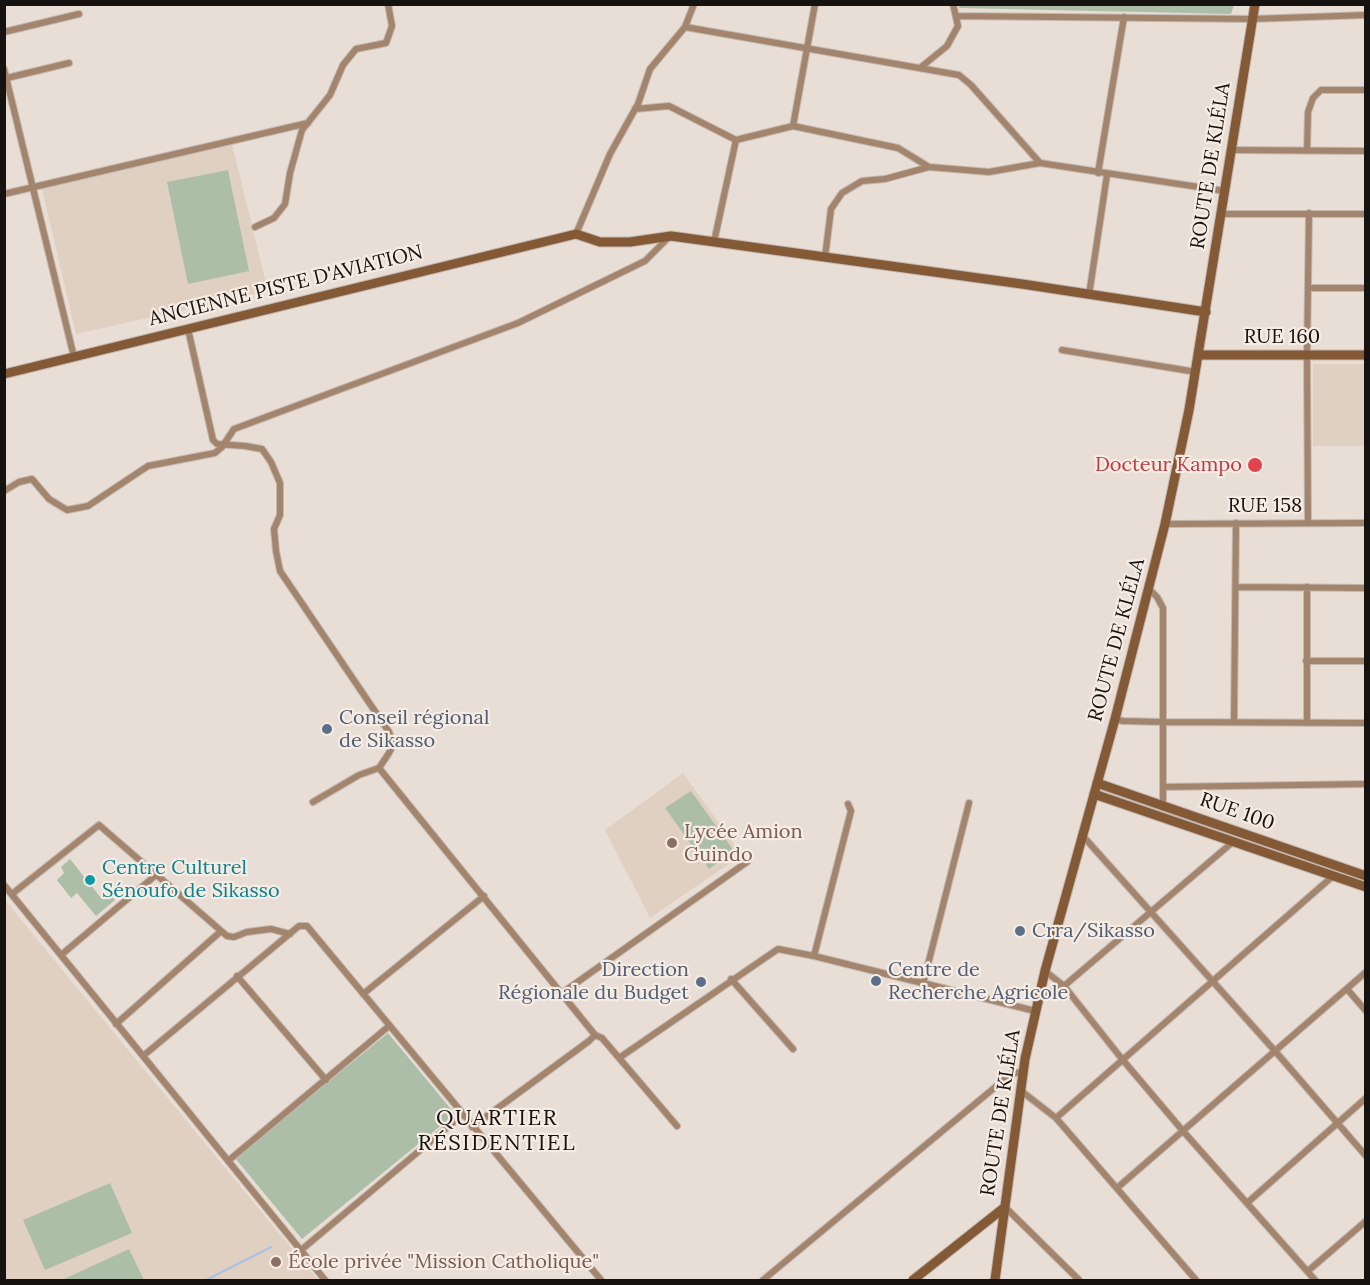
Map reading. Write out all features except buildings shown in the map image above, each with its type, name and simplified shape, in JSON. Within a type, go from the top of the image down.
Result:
[{"type":"street","points":[[255,227],[274,218],[285,204],[302,130],[330,95],[344,65],[357,49],[386,43],[392,26],[388,4]]},
{"type":"street","points":[[694,4],[685,27],[650,69],[635,109],[610,154],[576,234],[600,242],[630,242],[671,236],[1206,312]]},
{"type":"street","points":[[793,126],[815,4]]},
{"type":"street","points":[[920,68],[947,46],[958,26],[953,4]]},
{"type":"street","name":"ROUTE DE KLÉLA","points":[[995,1281],[1022,1072],[1035,1011],[1166,524],[1199,355],[1255,4]]},
{"type":"street","points":[[4,32],[79,14]]},
{"type":"street","points":[[956,16],[1252,19],[1365,15]]},
{"type":"street","points":[[1098,173],[1124,17]]},
{"type":"street","points":[[685,27],[958,75],[971,85],[1040,163]]},
{"type":"street","points":[[7,78],[69,63]]},
{"type":"street","points":[[4,69],[74,357]]},
{"type":"street","points":[[1307,151],[1308,112],[1312,98],[1321,90],[1365,90]]},
{"type":"street","points":[[635,109],[669,106],[736,140],[793,126],[898,148],[928,167]]},
{"type":"street","points":[[4,194],[308,123]]},
{"type":"street","points":[[714,242],[736,140]]},
{"type":"street","points":[[1231,150],[1365,152]]},
{"type":"street","points":[[825,257],[831,209],[842,193],[862,182],[885,179],[928,167],[989,172],[1040,163],[1107,175],[1225,191]]},
{"type":"street","points":[[1089,295],[1107,175]]},
{"type":"street","points":[[1308,522],[1309,213]]},
{"type":"street","points":[[1222,214],[1365,214]]},
{"type":"street","name":"ANCIENNE PISTE D'AVIATION","points":[[4,374],[576,234]]},
{"type":"street","points":[[4,491],[19,482],[32,479],[49,499],[67,510],[88,506],[148,466],[216,453],[234,429],[518,322],[645,261],[671,236]]},
{"type":"street","points":[[1308,288],[1365,288]]},
{"type":"street","points":[[188,329],[213,440],[217,444],[262,450],[271,462],[280,483],[280,515],[274,529],[280,571],[389,732],[392,747],[379,768],[359,775],[312,802]]},
{"type":"street","points":[[1062,350],[1196,372]]},
{"type":"street","name":"RUE 160","points":[[1199,355],[1365,355]]},
{"type":"street","points":[[1234,722],[1236,523]]},
{"type":"street","name":"RUE 158","points":[[1166,524],[1365,523]]},
{"type":"street","points":[[1236,587],[1365,588]]},
{"type":"street","points":[[1307,587],[1307,723]]},
{"type":"street","points":[[1148,588],[1163,608],[1161,722],[1163,806]]},
{"type":"street","points":[[1306,661],[1365,661]]},
{"type":"street","points":[[1115,719],[1161,722],[1365,723]]},
{"type":"street","points":[[379,768],[595,1035],[602,1038],[677,1126]]},
{"type":"street","name":"RUE 100","points":[[1097,783],[1365,876]]},
{"type":"street","points":[[1163,787],[1365,784]]},
{"type":"street","points":[[1094,794],[1365,887]]},
{"type":"street","points":[[923,984],[969,803]]},
{"type":"street","points":[[814,956],[851,811],[848,804]]},
{"type":"street","points":[[12,894],[99,825],[227,936],[234,937],[247,932],[272,929],[290,934]]},
{"type":"street","points":[[1082,835],[1275,1051],[1365,1156]]},
{"type":"street","points":[[1039,998],[1064,986],[1233,841]]},
{"type":"street","points":[[562,993],[747,862]]},
{"type":"street","points":[[1056,1118],[1334,876],[1336,865]]},
{"type":"street","points":[[61,955],[156,875]]},
{"type":"street","points":[[4,885],[325,1281]]},
{"type":"street","points":[[363,994],[484,896]]},
{"type":"street","points":[[143,1056],[290,934],[302,925],[310,928],[601,1281]]},
{"type":"street","points":[[116,1024],[220,932]]},
{"type":"street","points":[[619,1058],[778,949],[1035,1011]]},
{"type":"street","points":[[1045,971],[1064,986],[1183,1131],[1315,1281]]},
{"type":"street","points":[[1117,1188],[1365,972]]},
{"type":"street","points":[[237,976],[326,1080]]},
{"type":"street","points":[[731,980],[793,1049]]},
{"type":"street","points":[[1347,989],[1365,1011]]},
{"type":"street","points":[[228,1161],[389,1026]]},
{"type":"street","points":[[472,1127],[590,1041],[595,1035]]},
{"type":"street","points":[[763,1281],[1011,1074],[1022,1072]]},
{"type":"street","points":[[1020,1090],[1056,1118],[1196,1281]]},
{"type":"street","points":[[1247,1203],[1365,1098]]},
{"type":"street","points":[[300,1251],[462,1115]]},
{"type":"street","points":[[913,1281],[1005,1207],[1079,1281]]},
{"type":"street","points":[[1308,1271],[1365,1221]]},
{"type":"shaded area","points":[[232,144],[268,291],[76,334],[42,189]]},
{"type":"shaded area","points":[[1313,364],[1365,364],[1365,446],[1313,446]]},
{"type":"shaded area","name":"Lycée Amion Guindo","points":[[683,773],[742,855],[650,918],[605,830]]},
{"type":"shaded area","points":[[4,899],[287,1243],[318,1280],[5,1280]]},
{"type":"green space","points":[[959,4],[1234,5],[1231,14],[959,8]]},
{"type":"green space","points":[[228,170],[249,271],[188,284],[167,182]]},
{"type":"green space","points":[[691,791],[734,851],[709,869],[665,808]]},
{"type":"green space","points":[[70,859],[101,898],[111,891],[114,895],[112,897],[115,900],[96,916],[77,893],[71,898],[57,880],[64,873],[61,867]]},
{"type":"green space","points":[[388,1033],[455,1114],[302,1239],[235,1158]]},
{"type":"green space","points":[[110,1183],[132,1233],[45,1270],[23,1220]]},
{"type":"green space","points":[[129,1249],[144,1280],[62,1280]]},
{"type":"waterway","points":[[206,1280],[271,1247]]},
{"type":"place","name":"Docteur Kampo","points":[[1255,465]]},
{"type":"place","name":"Conseil régional de Sikasso","points":[[327,729]]},
{"type":"place","name":"Lycée Amion Guindo","points":[[672,843]]},
{"type":"place","name":"Centre Culturel Sénoufo de Sikasso","points":[[90,880]]},
{"type":"place","name":"Crra/Sikasso","points":[[1020,931]]},
{"type":"place","name":"Centre de Recherche Agricole","points":[[876,981]]},
{"type":"place","name":"Direction Régionale du Budget","points":[[701,982]]},
{"type":"place","name":"École privée \"Mission Catholique\"","points":[[276,1262]]},
{"type":"district","name":"QUARTIER RÉSIDENTIEL","points":[[497,1132]]}]
